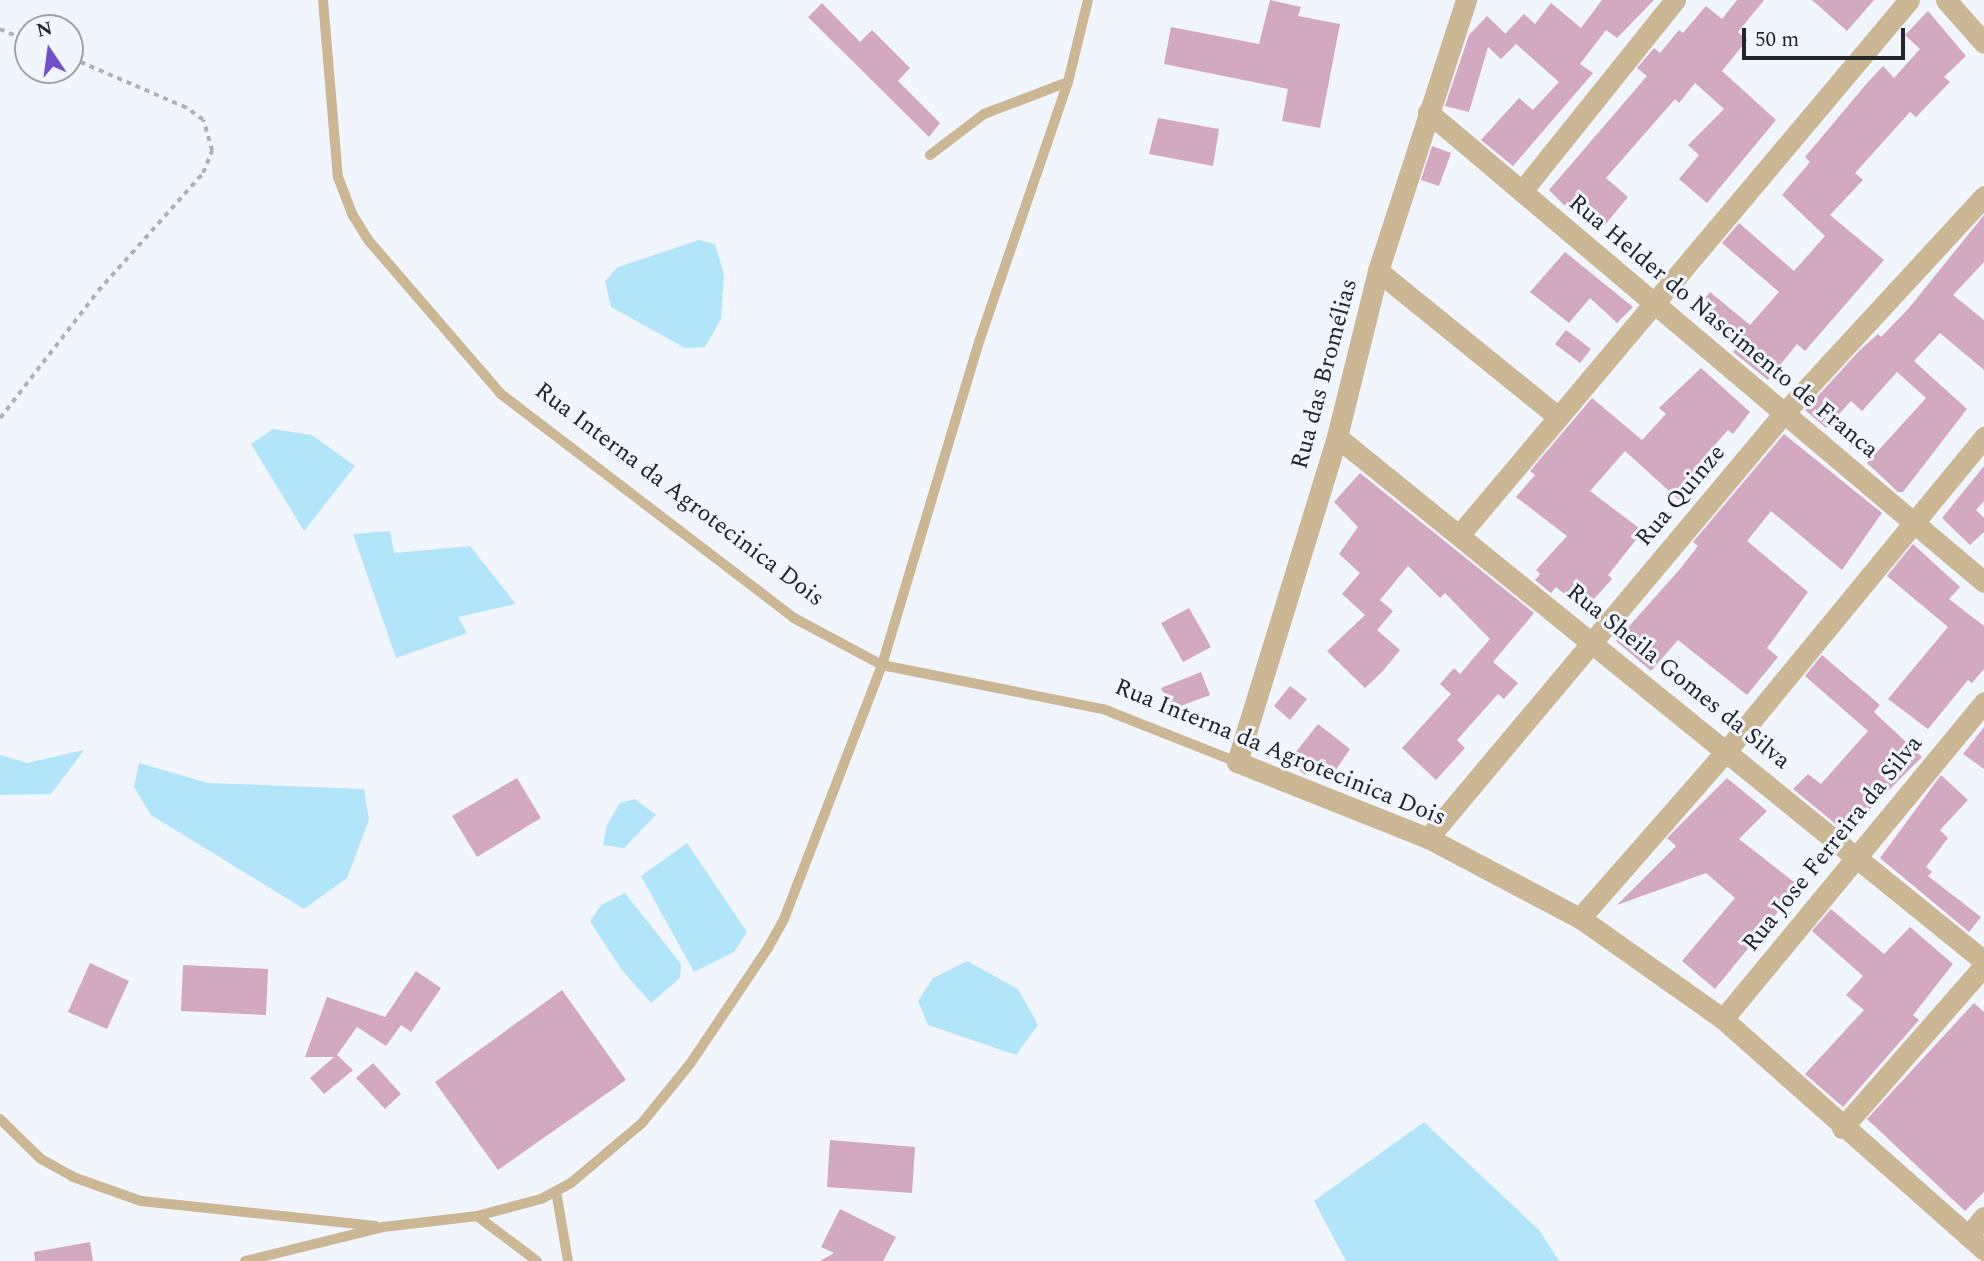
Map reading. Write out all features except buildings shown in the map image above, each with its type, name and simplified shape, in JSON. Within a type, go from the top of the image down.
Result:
[{"type":"street","name":"Rua das Bromélias","points":[[1237,762],[1338,437],[1378,271],[1427,112],[1466,0]]},
{"type":"street","points":[[1521,191],[1675,0]]},
{"type":"street","points":[[1461,533],[1556,415],[1656,303],[1909,0]]},
{"type":"street","points":[[1946,0],[1984,43]]},
{"type":"street","name":"Rua Helder do Nascimento de Franca","points":[[1427,112],[1984,582]]},
{"type":"street","name":"Rua Quinze","points":[[1428,838],[1785,412],[1984,196]]},
{"type":"street","points":[[1378,271],[1556,415]]},
{"type":"street","name":"Rua Sheila Gomes da Silva","points":[[1338,437],[1461,533],[1984,964]]},
{"type":"street","points":[[1580,918],[1727,750],[1984,438]]},
{"type":"street","name":"Rua Jose Ferreira da Silva","points":[[1723,1019],[1984,702]]},
{"type":"street","name":"Rua Interna da Agrotecinica Dois","points":[[1237,762],[1428,838],[1580,918],[1723,1019],[1842,1128],[1984,1250]]},
{"type":"street","points":[[1842,1128],[1984,964]]},
{"type":"street","points":[[1968,1236],[1984,1217]]},
{"type":"lane","name":"Rua Interna da Agrotecinica Dois","points":[[323,0],[338,177],[369,241],[501,394],[794,618],[882,666],[1103,709],[1237,762]]},
{"type":"lane","points":[[245,1261],[383,1227],[477,1216],[556,1191],[642,1123],[690,1064],[768,948],[784,919],[882,666],[981,339],[1068,82],[1088,0]]},
{"type":"lane","points":[[930,155],[984,114],[1068,82]]},
{"type":"lane","points":[[0,1119],[41,1159],[73,1177],[141,1201],[302,1214],[383,1227]]},
{"type":"lane","points":[[556,1191],[568,1261]]},
{"type":"lane","points":[[477,1216],[537,1261]]},
{"type":"path","points":[[0,418],[98,290],[203,173],[212,150],[203,120],[186,108],[84,64]]},
{"type":"water","points":[[699,240],[715,244],[724,275],[721,319],[705,347],[685,348],[611,307],[605,281],[618,267]]},
{"type":"water","points":[[273,429],[312,435],[355,466],[304,531],[251,444]]},
{"type":"water","points":[[390,531],[394,553],[470,546],[516,604],[458,617],[467,633],[396,658],[353,534]]},
{"type":"water","points":[[84,750],[51,794],[0,795],[0,755],[27,763]]},
{"type":"water","points":[[139,763],[208,783],[364,789],[369,820],[347,878],[304,909],[151,815],[134,787]]},
{"type":"water","points":[[635,799],[656,815],[624,848],[603,845],[607,825],[620,803]]},
{"type":"water","points":[[687,843],[747,932],[734,952],[694,972],[641,876]]},
{"type":"water","points":[[625,893],[681,964],[680,978],[651,1003],[621,969],[590,921],[601,905]]},
{"type":"water","points":[[967,961],[1018,989],[1038,1025],[1016,1055],[928,1025],[918,1001],[933,978]]},
{"type":"water","points":[[1424,1122],[1539,1230],[1559,1261],[1346,1261],[1314,1201]]}]
